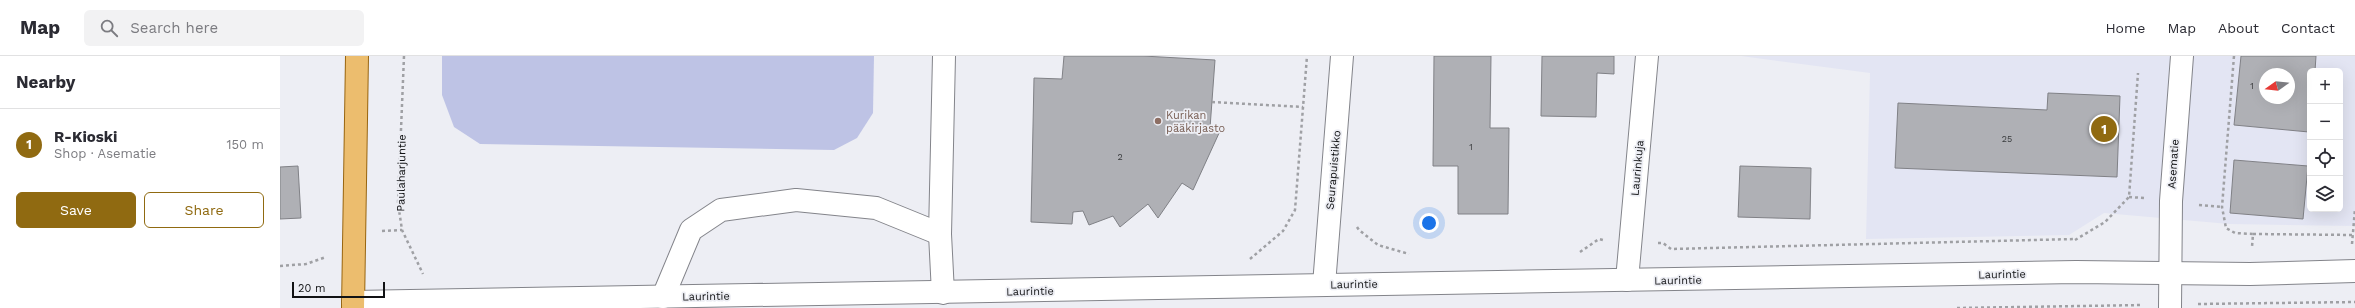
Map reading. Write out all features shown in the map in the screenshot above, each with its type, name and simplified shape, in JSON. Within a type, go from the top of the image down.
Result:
[{"type":"main road","points":[[353,305],[357,56]]},
{"type":"street","points":[[943,293],[940,234],[944,56]]},
{"type":"street","name":"Seurapuistikko","points":[[1324,285],[1342,56]]},
{"type":"street","name":"Laurinkuja","points":[[1627,280],[1647,56]]},
{"type":"street","name":"Asematie","points":[[2170,308],[2171,201],[2182,56]]},
{"type":"street","points":[[663,297],[691,230],[721,210],[796,200],[876,208],[940,234]]},
{"type":"street","name":"Laurintie","points":[[353,305],[426,300],[943,293],[2076,272],[2250,274],[2352,271]]},
{"type":"path","name":"Paulaharjuntie","points":[[404,56],[398,203],[402,230],[423,273],[426,300]]},
{"type":"path","points":[[1307,56],[1295,210],[1351,212],[1359,230],[1378,245],[1407,254],[1415,254]]},
{"type":"path","points":[[2222,207],[2234,56]]},
{"type":"path","points":[[1576,253],[1591,246],[1599,239],[1663,243],[1672,249],[2074,240],[2105,222],[2129,197],[2138,72]]},
{"type":"path","points":[[1212,102],[1303,107]]},
{"type":"path","points":[[2352,271],[2355,209]]},
{"type":"path","points":[[2253,234],[2354,235]]},
{"type":"path","points":[[2074,240],[2076,305]]},
{"type":"shaded area","points":[[442,56],[874,56],[873,113],[857,138],[834,150],[480,144],[454,127],[442,95]]},
{"type":"shaded area","points":[[1741,56],[2355,56],[2355,226],[2229,224],[2104,213],[2069,235],[1866,239],[1870,73]]},
{"type":"building","points":[[1064,56],[1143,56],[1215,60],[1210,128],[1220,131],[1193,190],[1182,183],[1158,218],[1148,204],[1120,227],[1113,216],[1089,225],[1083,211],[1073,212],[1072,224],[1031,222],[1034,78],[1062,79]]},
{"type":"building","points":[[1434,56],[1491,56],[1490,128],[1509,128],[1508,214],[1458,214],[1458,166],[1433,166]]},
{"type":"building","points":[[1542,56],[1614,56],[1614,74],[1597,73],[1596,117],[1541,116]]},
{"type":"building","points":[[2241,56],[2316,56],[2315,68],[2307,68],[2307,132],[2234,125]]},
{"type":"building","points":[[2048,93],[2120,96],[2117,177],[1895,168],[1898,103],[2047,110]]},
{"type":"building","points":[[2234,160],[2307,166],[2303,219],[2230,213]]},
{"type":"building","points":[[298,166],[301,218],[280,219],[280,167]]},
{"type":"building","points":[[1740,166],[1811,168],[1810,219],[1738,217]]},
{"type":"place","name":"Kurikan pääkirjasto","points":[[1158,121]]},
{"type":"place","name":"R-Kioski","points":[[2104,129]]}]
